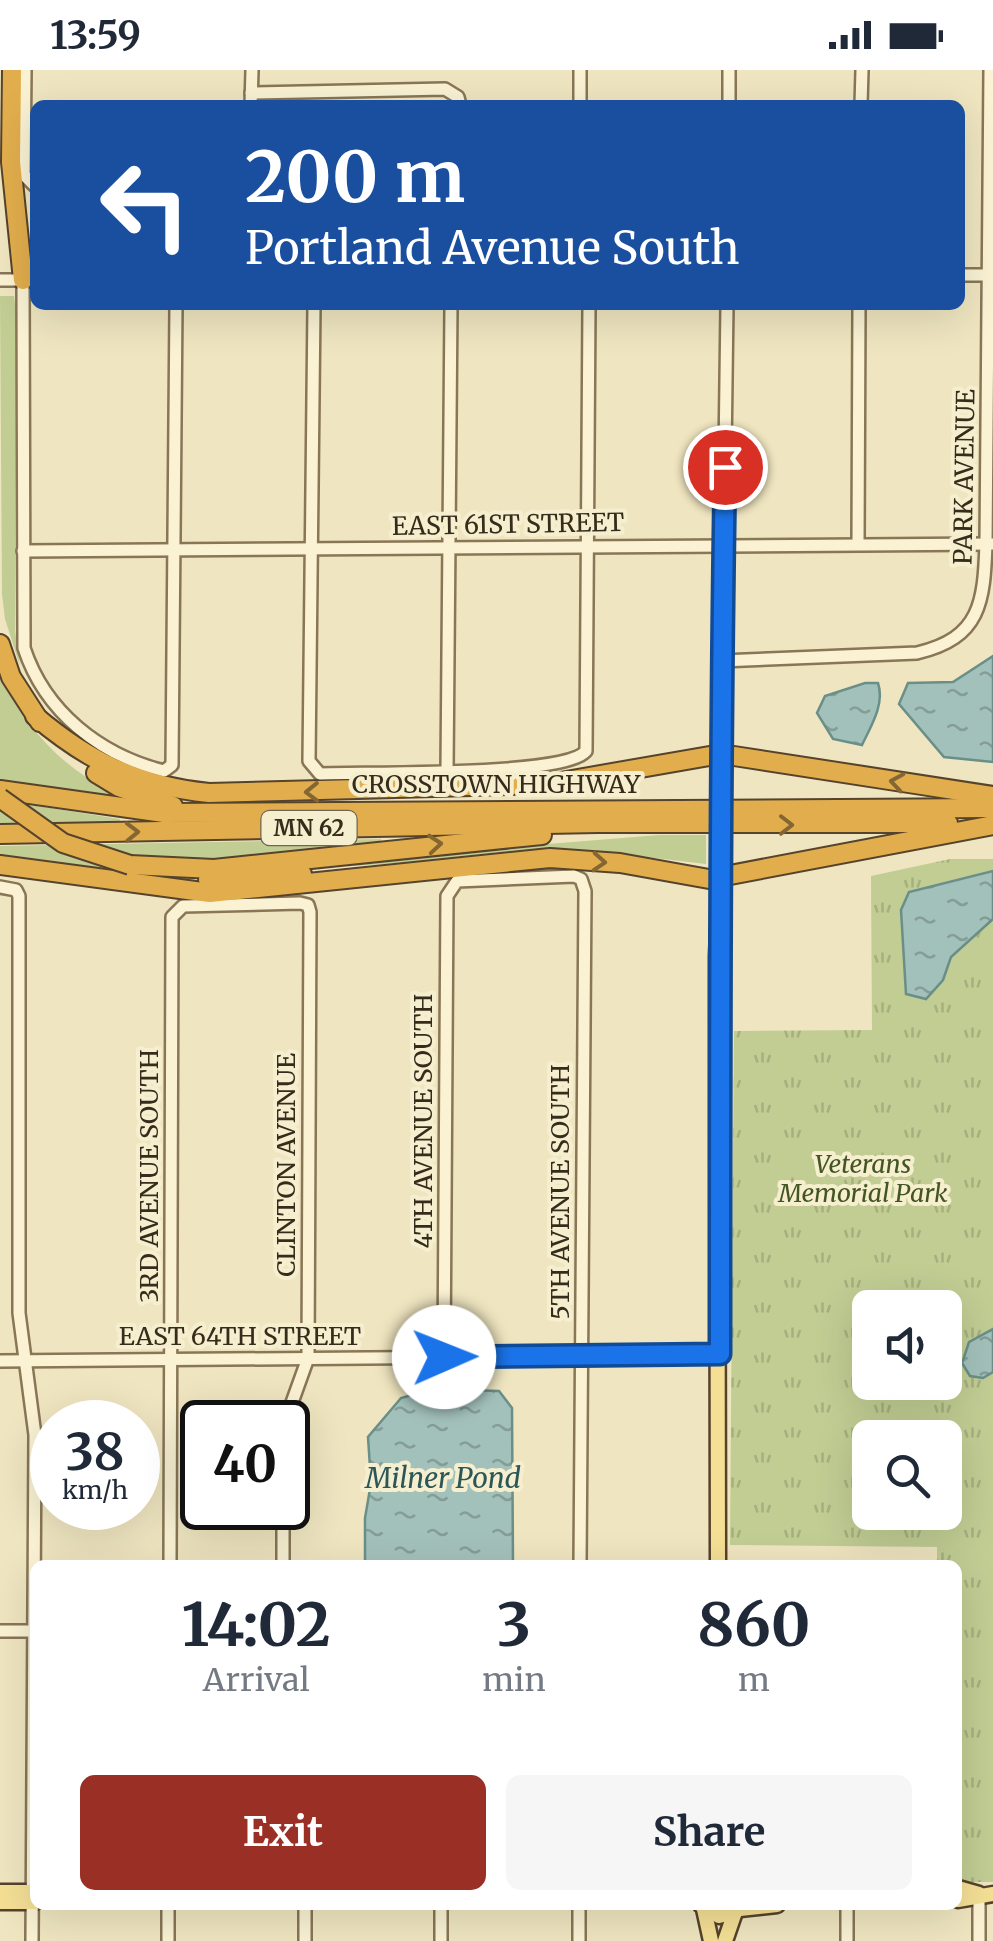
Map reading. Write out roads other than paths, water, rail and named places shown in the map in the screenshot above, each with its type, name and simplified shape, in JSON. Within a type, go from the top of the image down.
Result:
[{"type":"highway","points":[[12,70],[12,162],[29,280]]},
{"type":"highway","points":[[0,644],[10,677],[57,743],[118,787],[192,812]]},
{"type":"highway","points":[[35,716],[106,768],[172,790],[209,793],[549,784],[722,754],[993,796]]},
{"type":"highway","points":[[0,794],[63,843],[130,865],[208,880],[432,868]]},
{"type":"highway","name":"CROSSTOWN HIGHWAY","points":[[0,794],[123,810],[192,812],[993,808]]},
{"type":"highway","points":[[0,865],[210,893],[550,858],[620,863],[709,879],[993,824]]},
{"type":"highway","name":"CROSSTOWN HIGHWAY","points":[[0,834],[993,824]]},
{"type":"highway","points":[[130,865],[214,869],[618,826]]},
{"type":"main road","points":[[718,1560],[717,956],[722,876],[722,754]]},
{"type":"main road","points":[[0,1892],[30,1897]]},
{"type":"main road","points":[[0,1902],[30,1897]]},
{"type":"main road","points":[[704,1910],[711,1941]]},
{"type":"main road","points":[[708,1910],[719,1916],[736,1910]]},
{"type":"main road","points":[[725,1941],[739,1910]]},
{"type":"street","points":[[24,70],[24,175],[30,182]]},
{"type":"street","points":[[252,70],[251,99],[445,89],[453,91],[458,100]]},
{"type":"street","points":[[580,70],[580,100]]},
{"type":"street","points":[[729,70],[729,100]]},
{"type":"street","points":[[861,100],[862,70]]},
{"type":"street","name":"PARK AVENUE","points":[[722,661],[917,653],[945,646],[973,620],[981,601],[989,544],[990,70]]},
{"type":"street","points":[[965,275],[992,275]]},
{"type":"street","points":[[0,280],[29,280],[22,622],[31,670],[60,712],[115,754],[164,770],[172,765],[176,310]]},
{"type":"street","points":[[314,310],[311,769],[320,774],[571,762],[586,752],[589,310]]},
{"type":"street","points":[[447,770],[451,310]]},
{"type":"street","points":[[722,754],[726,310]]},
{"type":"street","points":[[858,544],[859,310]]},
{"type":"street","name":"EAST 61ST STREET","points":[[23,551],[989,544]]},
{"type":"street","name":"4TH AVENUE SOUTH","points":[[444,1357],[450,885],[547,876],[581,879]]},
{"type":"street","name":"5TH AVENUE SOUTH","points":[[580,1560],[581,879]]},
{"type":"street","points":[[0,887],[16,890],[20,896],[20,1313],[35,1435],[34,1560]]},
{"type":"street","name":"3RD AVENUE SOUTH","points":[[170,1560],[172,917],[178,908],[308,905]]},
{"type":"street","name":"CLINTON AVENUE","points":[[293,1400],[308,1358],[308,905]]},
{"type":"street","name":"EAST 64TH STREET","points":[[0,1361],[720,1354]]},
{"type":"street","points":[[283,1530],[283,1560]]},
{"type":"street","points":[[0,1631],[30,1630]]},
{"type":"street","points":[[979,1941],[986,1894]]},
{"type":"street","points":[[32,1941],[33,1910]]},
{"type":"street","points":[[168,1910],[168,1941]]},
{"type":"street","points":[[305,1910],[305,1941]]},
{"type":"street","points":[[441,1910],[441,1941]]},
{"type":"street","points":[[579,1910],[579,1941]]},
{"type":"street","points":[[847,1910],[847,1941]]},
{"type":"water","points":[[993,656],[993,762],[944,757],[899,704],[908,683],[953,682]]},
{"type":"water","points":[[865,683],[878,683],[880,699],[862,745],[833,739],[817,713],[825,696]]},
{"type":"water","points":[[993,871],[993,919],[951,957],[943,980],[926,999],[906,994],[901,910],[909,892]]},
{"type":"water","points":[[993,1329],[993,1372],[983,1378],[970,1376],[962,1363],[969,1342]]},
{"type":"water","name":"Milner Pond","points":[[433,1389],[499,1391],[512,1408],[513,1560],[365,1560],[365,1518],[371,1483],[368,1437],[401,1398]]},
{"type":"park label","name":"Veterans Memorial Park","points":[[863,1178]]}]
